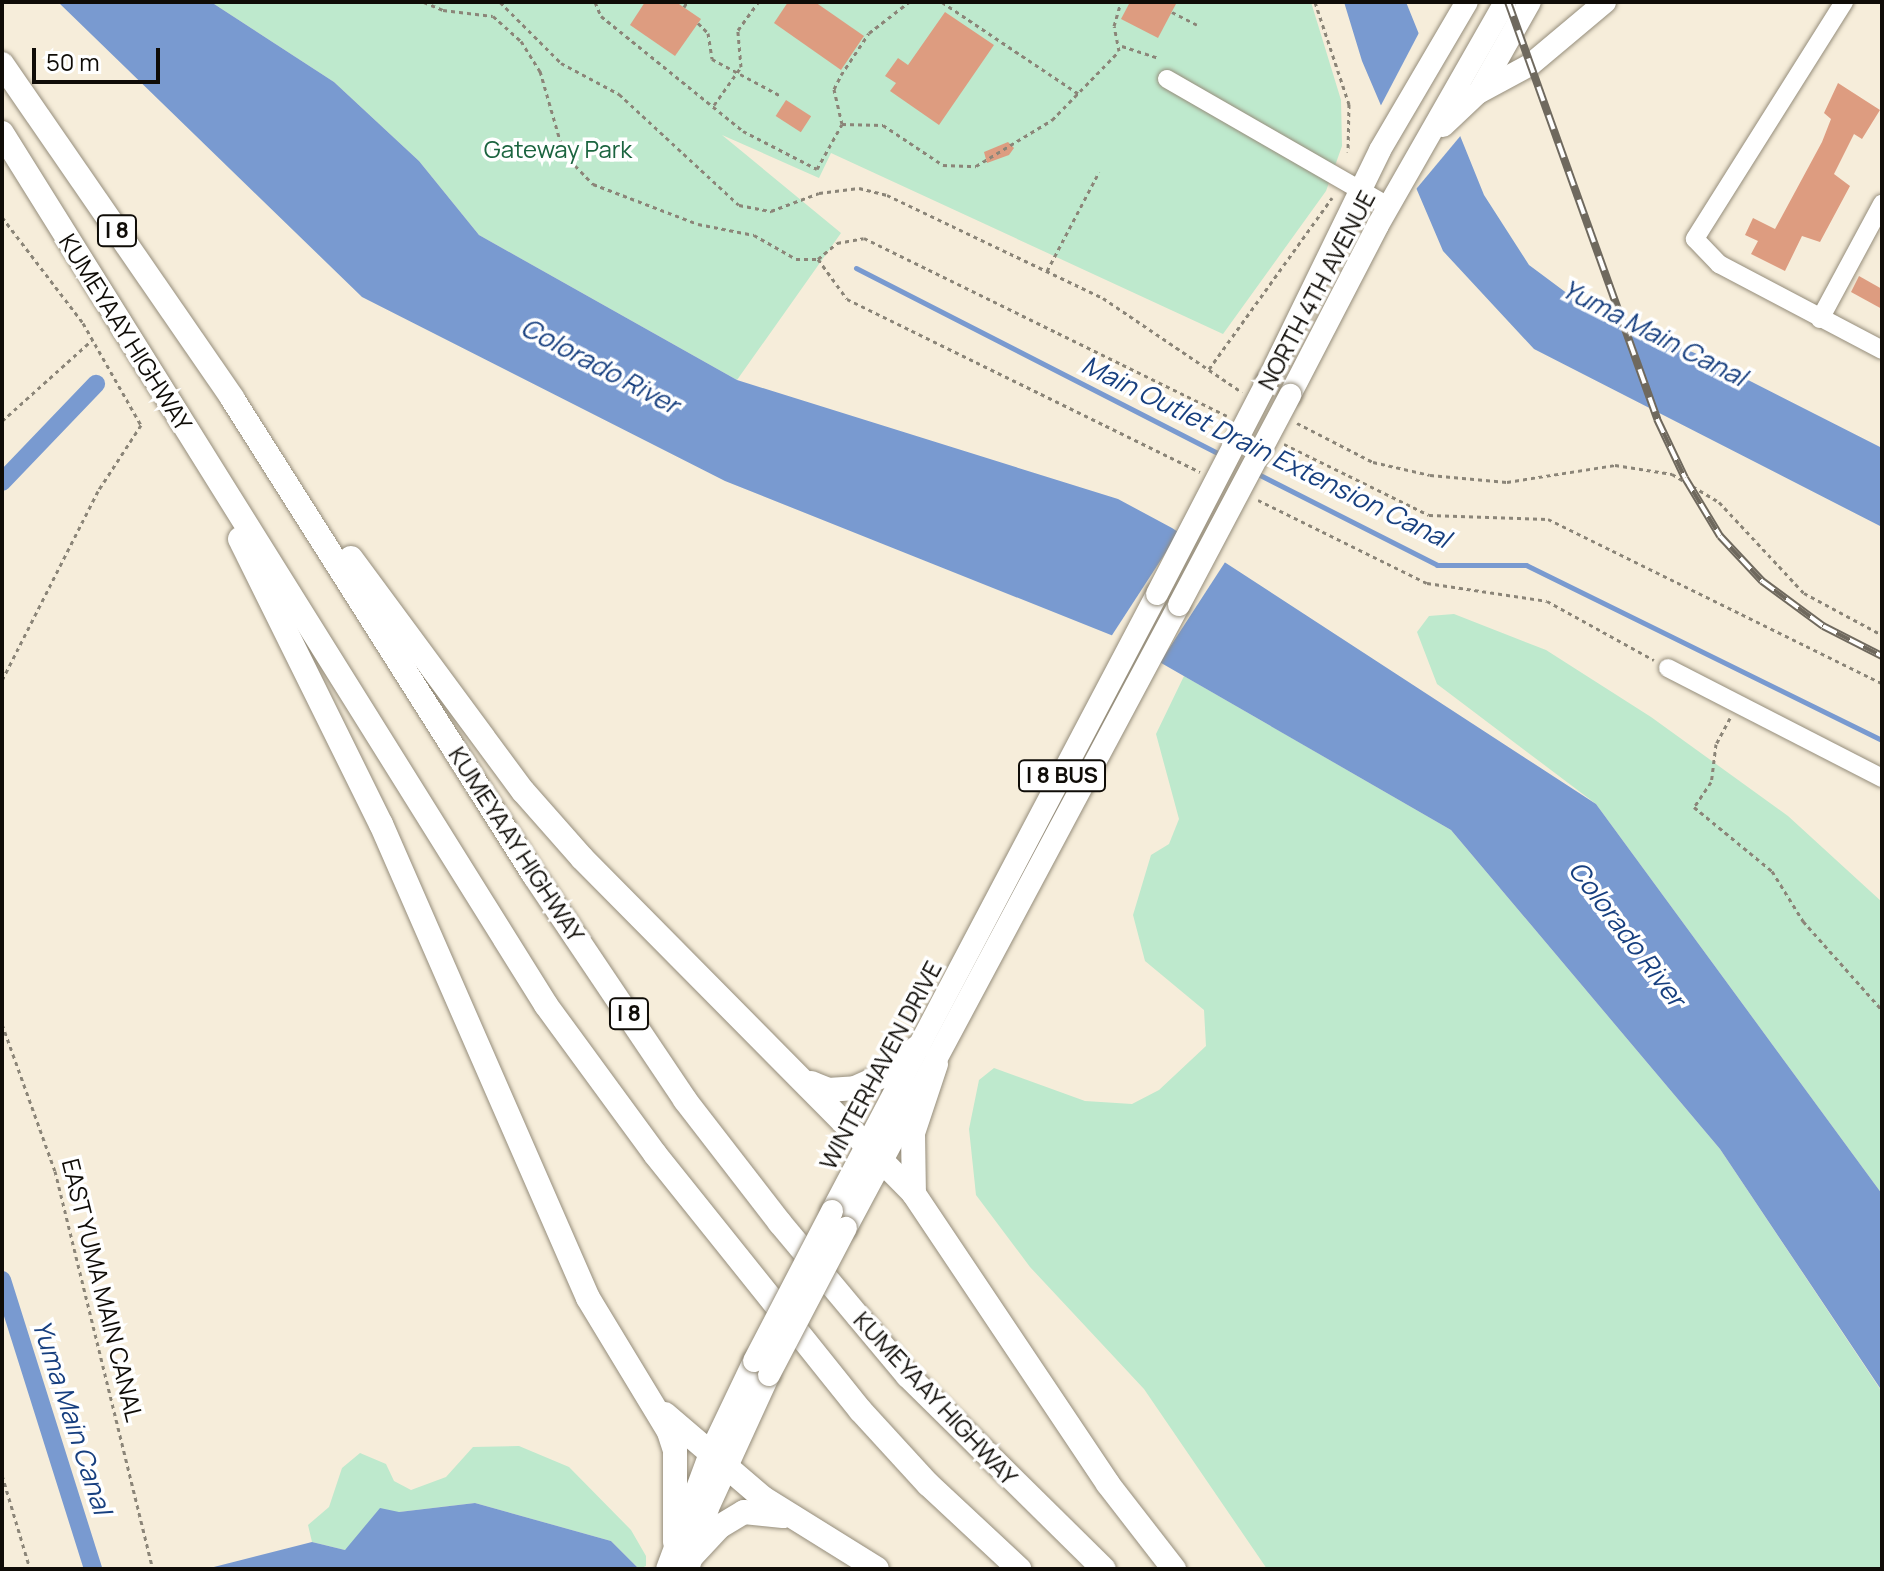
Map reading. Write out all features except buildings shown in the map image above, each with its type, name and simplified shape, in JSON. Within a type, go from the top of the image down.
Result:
[{"type":"highway","name":"KUMEYAAY HIGHWAY","points":[[2,64],[232,398],[534,875],[685,1100],[780,1223],[908,1376],[1104,1569]]},
{"type":"highway","name":"KUMEYAAY HIGHWAY","points":[[2,133],[546,1005],[605,1087],[861,1411],[928,1484],[1019,1569]]},
{"type":"highway","points":[[232,398],[523,791],[686,968],[809,1083],[873,1156],[914,1194],[1108,1484],[1174,1569]]},
{"type":"highway","points":[[182,422],[381,824],[583,1287],[654,1405],[675,1450],[685,1555]]},
{"type":"highway","points":[[809,1083],[828,1090],[855,1088],[927,1056]]},
{"type":"highway","points":[[914,1194],[913,1133],[927,1056]]},
{"type":"highway","points":[[654,1405],[763,1498],[877,1569]]},
{"type":"highway","points":[[685,1555],[719,1527],[744,1512],[767,1511],[800,1522]]},
{"type":"main road","name":"NORTH 4TH AVENUE","points":[[1157,594],[1267,382],[1380,150],[1467,2]]},
{"type":"main road","name":"NORTH 4TH AVENUE","points":[[1179,605],[1288,406],[1388,206],[1449,107],[1505,2]]},
{"type":"main road","points":[[1478,93],[1530,2]]},
{"type":"main road","points":[[1449,107],[1530,65],[1605,2]]},
{"type":"main road","name":"WINTERHAVEN DRIVE","points":[[667,1569],[685,1555],[718,1458],[762,1368],[976,962],[1157,594]]},
{"type":"main road","name":"WINTERHAVEN DRIVE","points":[[976,962],[1179,605]]},
{"type":"street","points":[[1844,2],[1695,239],[1719,264],[1882,350]]},
{"type":"street","points":[[1167,79],[1388,206]]},
{"type":"street","points":[[1820,319],[1882,204]]},
{"type":"street","points":[[1668,668],[1882,778]]},
{"type":"path","points":[[424,2],[443,10],[493,16],[521,41],[540,71],[564,154],[593,184],[698,224],[754,235],[796,259],[818,259],[837,243],[864,238],[1231,418]]},
{"type":"path","points":[[500,2],[561,63],[619,94],[739,205],[771,211],[819,193],[859,188],[887,195],[1047,271],[1137,318],[1244,392]]},
{"type":"path","points":[[595,2],[601,16],[743,131],[817,169],[842,124],[834,89],[841,75],[869,33],[909,2]]},
{"type":"path","points":[[684,7],[687,2]]},
{"type":"path","points":[[713,106],[737,74],[742,62],[735,41],[738,30],[758,2]]},
{"type":"path","points":[[942,2],[1079,94]]},
{"type":"path","points":[[1120,45],[1114,26],[1121,2]]},
{"type":"path","points":[[1315,2],[1349,104],[1348,152]]},
{"type":"path","points":[[1172,12],[1197,25]]},
{"type":"path","points":[[698,23],[708,33],[712,59],[781,96]]},
{"type":"path","points":[[842,124],[883,125],[943,165],[958,169],[976,166],[1052,120],[1079,94],[1120,45]]},
{"type":"path","points":[[1120,45],[1159,58]]},
{"type":"path","points":[[1047,271],[1099,172]]},
{"type":"path","points":[[1209,369],[1332,198]]},
{"type":"path","points":[[2,217],[92,340],[141,425],[98,491],[2,680]]},
{"type":"path","points":[[2,421],[92,340]]},
{"type":"path","points":[[1288,406],[1373,462],[1430,475],[1507,482],[1615,465],[1672,474],[1719,502],[1804,593],[1882,635]]},
{"type":"path","points":[[1273,439],[1429,515],[1548,519],[1882,683]]},
{"type":"path","points":[[1738,704],[1716,744],[1711,782],[1694,807],[1772,871],[1803,921],[1882,1010]]},
{"type":"path","name":"EAST YUMA MAIN CANAL","points":[[2,1024],[55,1171],[153,1569]]},
{"type":"path","points":[[2,1475],[30,1569]]},
{"type":"green space","name":"Gateway Park","points":[[211,2],[1311,2],[1341,100],[1342,146],[1326,191],[1223,334],[831,153],[819,178],[722,135],[841,233],[737,380],[479,235],[419,161],[334,82]]},
{"type":"green space","points":[[1454,614],[1546,650],[1651,717],[1788,816],[1882,902],[1882,1194],[1596,804],[1437,684],[1417,632],[1429,616]]},
{"type":"green space","points":[[1184,676],[1451,830],[1720,1149],[1882,1392],[1882,1569],[1267,1569],[1144,1389],[1030,1267],[976,1195],[969,1129],[979,1080],[994,1068],[1085,1101],[1132,1104],[1159,1090],[1206,1046],[1204,1010],[1145,961],[1133,915],[1151,855],[1169,844],[1179,819],[1156,734]]},
{"type":"green space","points":[[519,1446],[569,1467],[631,1530],[646,1556],[646,1566],[639,1569],[611,1541],[475,1503],[399,1512],[345,1550],[312,1542],[308,1525],[329,1507],[342,1468],[360,1453],[386,1464],[394,1481],[411,1490],[446,1477],[473,1447]]},
{"type":"water","name":"Colorado River","points":[[58,2],[211,2],[334,82],[419,161],[479,235],[737,380],[1118,499],[1172,528],[1596,804],[1882,1194],[1882,1391],[1720,1149],[1451,830],[1116,637],[725,481],[362,297]]},
{"type":"water","points":[[1344,2],[1406,2],[1484,195],[1529,265],[1607,323],[1633,327],[1697,354],[1882,448],[1882,527],[1534,349],[1443,251],[1362,61]]},
{"type":"water","points":[[475,1503],[611,1541],[639,1569],[206,1569],[312,1542],[345,1550],[380,1508],[399,1512]]},
{"type":"pier","points":[[1422,27],[1462,134],[1412,194],[1378,111]]},
{"type":"pier","points":[[1181,529],[1227,559],[1156,668],[1110,638]]},
{"type":"waterway","name":"Main Outlet Drain Extension Canal","points":[[856,268],[1222,455]]},
{"type":"waterway","name":"Yuma Main Canal","points":[[2,482],[96,384]]},
{"type":"waterway","name":"Main Outlet Drain Extension Canal","points":[[1256,473],[1437,565],[1526,565],[1882,740]]},
{"type":"waterway","name":"Yuma Main Canal","points":[[2,1280],[93,1569]]},
{"type":"railway","points":[[1508,2],[1657,419],[1685,478],[1720,536],[1762,581],[1823,626],[1882,656]]}]
